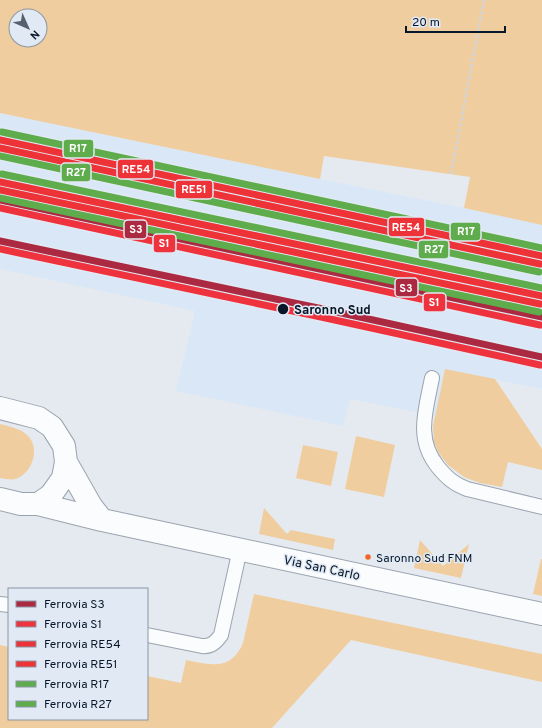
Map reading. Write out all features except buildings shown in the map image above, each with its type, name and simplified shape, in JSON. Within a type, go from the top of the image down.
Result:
[{"type":"street","points":[[0,408],[39,418],[52,427],[64,446],[66,462],[63,478],[51,495],[38,504]]},
{"type":"street","points":[[66,462],[90,506],[102,520]]},
{"type":"street","name":"Via San Carlo","points":[[0,499],[21,504],[38,504],[102,520],[542,614]]},
{"type":"lane","points":[[432,378],[425,414],[424,436],[429,453],[434,462],[448,479],[462,487],[542,507]]},
{"type":"lane","points":[[148,635],[198,646],[207,646],[214,643],[221,635],[240,550]]},
{"type":"path","points":[[451,174],[484,0]]},
{"type":"shaded area","points":[[0,0],[542,0],[542,225],[464,208],[470,177],[324,156],[320,179],[0,113]]},
{"type":"shaded area","points":[[0,113],[542,225],[542,389],[445,369],[435,416],[350,399],[343,426],[176,391],[195,311],[0,269]]},
{"type":"shaded area","points":[[445,369],[495,379],[542,449],[542,470],[508,462],[502,487],[480,483],[464,477],[448,465],[438,452],[434,442],[433,426]]},
{"type":"shaded area","points":[[0,424],[15,428],[26,434],[32,442],[34,448],[33,461],[30,467],[22,476],[16,479],[0,478]]},
{"type":"shaded area","points":[[356,436],[395,445],[384,497],[345,489]]},
{"type":"shaded area","points":[[303,445],[338,452],[331,486],[296,478]]},
{"type":"shaded area","points":[[264,508],[287,534],[291,530],[335,539],[333,550],[259,534]]},
{"type":"shaded area","points":[[420,540],[443,566],[469,544],[461,578],[414,568]]},
{"type":"shaded area","points":[[542,559],[542,596],[533,594]]},
{"type":"shaded area","points":[[254,594],[542,654],[542,682],[351,640],[272,728],[0,728],[0,645],[8,647],[8,720],[148,720],[148,676],[181,683],[186,660],[212,664],[226,662],[233,658],[243,643]]},
{"type":"rail line","name":"R17","points":[[2,132],[542,248]]},
{"type":"rail line","name":"RE54","points":[[0,140],[542,256]]},
{"type":"rail line","name":"RE51","points":[[0,148],[540,264]]},
{"type":"rail line","name":"R27","points":[[0,156],[539,272]]},
{"type":"rail line","name":"R17","points":[[2,174],[542,288]]},
{"type":"rail line","name":"RE54","points":[[0,182],[542,296]]},
{"type":"rail line","name":"RE51","points":[[0,190],[540,304]]},
{"type":"rail line","name":"R27","points":[[0,198],[539,312]]},
{"type":"rail line","name":"S3","points":[[0,200],[542,317]]},
{"type":"rail line","name":"S1","points":[[0,208],[540,325]]},
{"type":"rail line","name":"S3","points":[[0,241],[542,357]]},
{"type":"rail line","name":"S1","points":[[0,249],[540,365]]},
{"type":"place","name":"Saronno Sud","points":[[283,309]]},
{"type":"place","name":"Saronno Sud FNM","points":[[368,557]]}]
